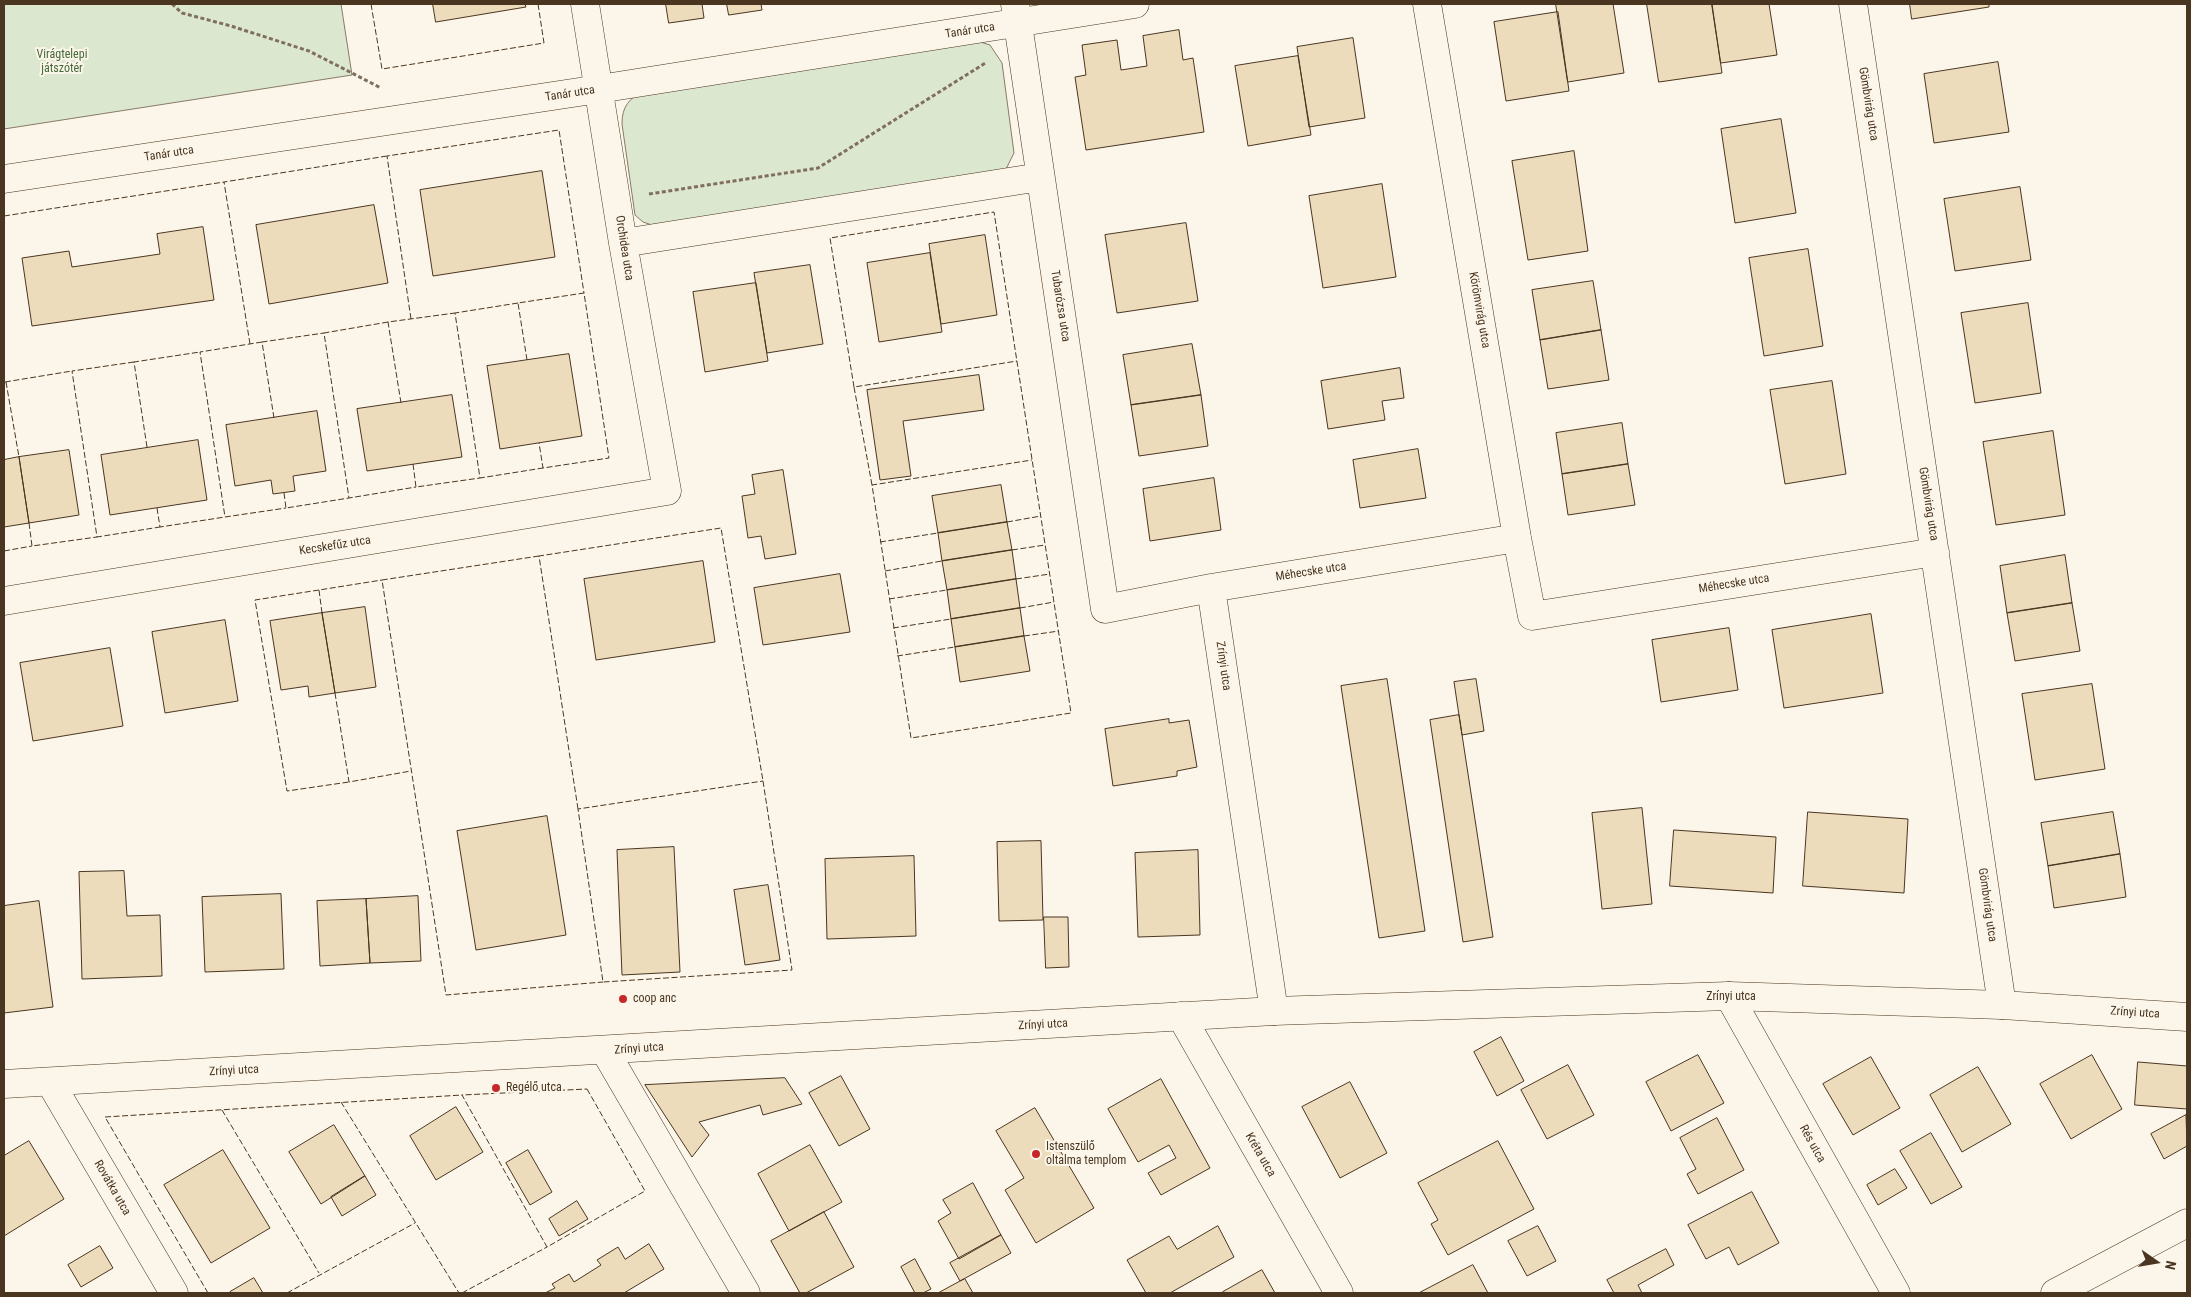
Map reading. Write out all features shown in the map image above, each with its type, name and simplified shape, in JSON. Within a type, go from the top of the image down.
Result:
[{"type":"street","name":"Orchidea utca","points":[[585,4],[623,243],[667,490]]},
{"type":"street","name":"Tanár utca","points":[[4,179],[599,89],[1017,14],[1135,4]]},
{"type":"street","name":"Körömvirág utca","points":[[1427,4],[1517,538],[1532,616]]},
{"type":"street","name":"Gömbvirág utca","points":[[1853,4],[2002,1005]]},
{"type":"street","name":"Tubarózsa utca","points":[[1017,14],[1105,609]]},
{"type":"street","points":[[623,243],[1040,177]]},
{"type":"street","name":"Kecskefűz utca","points":[[4,601],[667,490]]},
{"type":"street","name":"Méhecske utca","points":[[1105,609],[1211,588],[1517,538]]},
{"type":"street","name":"Méhecske utca","points":[[1532,616],[1935,552]]},
{"type":"street","name":"Zrínyi utca","points":[[1211,588],[1274,1011]]},
{"type":"street","name":"Zrínyi utca","points":[[4,1084],[605,1051],[1274,1011],[1729,996],[2002,1005],[2187,1017]]},
{"type":"street","name":"Rés utca","points":[[1729,996],[1896,1293]]},
{"type":"street","name":"Kréta utca","points":[[1181,1016],[1339,1293]]},
{"type":"street","points":[[605,1051],[746,1293]]},
{"type":"street","name":"Rovátka utca","points":[[50,1082],[174,1293]]},
{"type":"street","points":[[2055,1293],[2187,1223]]},
{"type":"path","points":[[172,4],[182,13],[232,26],[309,51],[374,84],[426,115]]},
{"type":"path","points":[[616,198],[818,168],[998,56],[1017,14]]},
{"type":"green space","name":"Virágtelepi játszótér","points":[[4,4],[341,4],[352,75],[4,129]]},
{"type":"green space","points":[[974,40],[990,45],[1002,63],[1014,153],[1006,169],[658,227],[643,222],[635,215],[622,118],[627,104],[644,90]]},
{"type":"building","points":[[433,4],[525,4],[526,7],[436,22]]},
{"type":"building","points":[[666,4],[702,4],[704,18],[669,23]]},
{"type":"building","points":[[727,4],[761,4],[762,10],[729,15]]},
{"type":"building","points":[[1556,4],[1613,4],[1624,73],[1568,82]]},
{"type":"building","points":[[1647,4],[1712,4],[1722,73],[1659,82]]},
{"type":"building","points":[[1712,4],[1769,4],[1777,55],[1721,63]]},
{"type":"building","points":[[1910,4],[1989,4],[1989,7],[1912,19]]},
{"type":"building","points":[[1558,12],[1569,91],[1506,101],[1494,22]]},
{"type":"building","points":[[1179,30],[1183,60],[1193,58],[1204,132],[1086,150],[1075,77],[1086,75],[1082,45],[1117,40],[1121,70],[1147,66],[1143,36]]},
{"type":"building","points":[[1353,38],[1365,118],[1309,127],[1297,47]]},
{"type":"building","points":[[1298,56],[1311,135],[1248,146],[1235,66]]},
{"type":"building","points":[[1998,62],[2009,132],[1934,143],[1924,74]]},
{"type":"building","points":[[1781,119],[1796,213],[1735,223],[1721,129]]},
{"type":"building","points":[[1574,151],[1588,251],[1528,260],[1512,161]]},
{"type":"building","points":[[542,171],[555,257],[433,276],[420,190]]},
{"type":"building","points":[[1382,184],[1396,277],[1323,288],[1309,196]]},
{"type":"building","points":[[2020,187],[2031,260],[1955,271],[1944,199]]},
{"type":"building","points":[[374,205],[388,283],[269,304],[256,225]]},
{"type":"building","points":[[1186,223],[1198,301],[1117,313],[1105,235]]},
{"type":"building","points":[[203,227],[214,300],[32,326],[22,258],[69,251],[72,267],[160,254],[157,234]]},
{"type":"building","points":[[985,235],[997,315],[941,324],[929,244]]},
{"type":"building","points":[[1808,249],[1823,346],[1764,356],[1749,258]]},
{"type":"building","points":[[930,253],[942,332],[879,342],[867,263]]},
{"type":"building","points":[[810,265],[823,344],[767,353],[754,273]]},
{"type":"building","points":[[1593,281],[1601,330],[1540,340],[1532,290]]},
{"type":"building","points":[[756,283],[768,361],[705,372],[693,292]]},
{"type":"building","points":[[2028,303],[2041,393],[1975,403],[1961,313]]},
{"type":"building","points":[[1601,330],[1609,380],[1548,389],[1540,340]]},
{"type":"building","points":[[1192,344],[1201,395],[1131,405],[1123,355]]},
{"type":"building","points":[[569,354],[582,436],[500,449],[487,366]]},
{"type":"building","points":[[1400,368],[1404,398],[1382,401],[1385,420],[1328,429],[1321,381]]},
{"type":"building","points":[[979,375],[984,410],[903,421],[911,476],[880,480],[867,390]]},
{"type":"building","points":[[1832,381],[1846,474],[1785,484],[1770,390]]},
{"type":"building","points":[[452,395],[462,457],[367,471],[357,409]]},
{"type":"building","points":[[1201,395],[1208,446],[1139,456],[1131,405]]},
{"type":"building","points":[[317,411],[326,471],[293,476],[295,491],[273,494],[271,480],[235,486],[226,425]]},
{"type":"building","points":[[1622,423],[1628,464],[1562,474],[1556,433]]},
{"type":"building","points":[[2053,431],[2065,515],[1996,525],[1983,442]]},
{"type":"building","points":[[198,440],[207,500],[110,515],[101,455]]},
{"type":"building","points":[[1418,449],[1426,498],[1360,508],[1353,460]]},
{"type":"building","points":[[69,450],[79,515],[29,523],[19,457]]},
{"type":"building","points":[[19,457],[29,523],[4,527],[4,460]]},
{"type":"building","points":[[1628,464],[1635,505],[1568,515],[1562,474]]},
{"type":"building","points":[[783,470],[796,554],[765,559],[761,536],[748,538],[742,496],[755,494],[752,475]]},
{"type":"building","points":[[1214,478],[1221,530],[1150,541],[1143,489]]},
{"type":"building","points":[[1001,485],[1007,522],[938,533],[932,496]]},
{"type":"building","points":[[1007,522],[1012,550],[942,561],[938,533]]},
{"type":"building","points":[[1012,550],[1016,579],[947,590],[942,561]]},
{"type":"building","points":[[2065,555],[2072,603],[2007,613],[2000,566]]},
{"type":"building","points":[[703,561],[715,642],[596,660],[584,579]]},
{"type":"building","points":[[840,574],[850,632],[763,645],[754,588]]},
{"type":"building","points":[[1016,579],[1020,608],[951,619],[947,590]]},
{"type":"building","points":[[2072,603],[2080,651],[2015,661],[2007,613]]},
{"type":"building","points":[[365,607],[376,687],[335,693],[322,613]]},
{"type":"building","points":[[1020,608],[1024,636],[955,647],[951,619]]},
{"type":"building","points":[[322,613],[335,693],[309,697],[308,686],[281,690],[270,621]]},
{"type":"building","points":[[1871,614],[1883,693],[1784,708],[1772,630]]},
{"type":"building","points":[[225,620],[238,701],[165,713],[152,632]]},
{"type":"building","points":[[1729,628],[1738,690],[1661,702],[1652,640]]},
{"type":"building","points":[[1024,636],[1030,671],[960,682],[955,647]]},
{"type":"building","points":[[110,648],[123,726],[33,741],[20,663]]},
{"type":"building","points":[[1387,679],[1425,931],[1379,938],[1341,686]]},
{"type":"building","points":[[1476,679],[1484,731],[1462,735],[1454,682]]},
{"type":"building","points":[[2092,684],[2105,769],[2035,780],[2022,694]]},
{"type":"building","points":[[1459,715],[1493,937],[1463,942],[1430,720]]},
{"type":"building","points":[[1169,719],[1169,723],[1189,720],[1197,767],[1177,771],[1177,776],[1113,786],[1105,729]]},
{"type":"building","points":[[1642,808],[1652,904],[1602,909],[1592,813]]},
{"type":"building","points":[[1808,812],[1908,819],[1904,893],[1803,886]]},
{"type":"building","points":[[2113,812],[2120,854],[2048,866],[2041,823]]},
{"type":"building","points":[[547,816],[566,935],[476,950],[457,831]]},
{"type":"building","points":[[1674,830],[1776,837],[1773,893],[1670,886]]},
{"type":"building","points":[[1041,841],[1043,920],[999,921],[997,842]]},
{"type":"building","points":[[674,847],[680,972],[622,975],[617,850]]},
{"type":"building","points":[[1198,850],[1200,935],[1138,937],[1135,853]]},
{"type":"building","points":[[2120,854],[2126,897],[2054,908],[2048,866]]},
{"type":"building","points":[[914,856],[916,936],[827,939],[825,859]]},
{"type":"building","points":[[124,871],[127,916],[160,915],[162,976],[82,979],[79,872]]},
{"type":"building","points":[[768,885],[780,960],[745,965],[734,890]]},
{"type":"building","points":[[281,894],[284,969],[205,972],[202,897]]},
{"type":"building","points":[[418,896],[421,961],[370,963],[366,899]]},
{"type":"building","points":[[366,899],[370,963],[320,966],[317,901]]},
{"type":"building","points":[[39,901],[53,1007],[4,1013],[4,906]]},
{"type":"building","points":[[1044,917],[1068,917],[1069,967],[1046,968]]},
{"type":"building","points":[[1501,1037],[1524,1081],[1497,1096],[1474,1052]]},
{"type":"building","points":[[1698,1055],[1724,1103],[1671,1131],[1646,1082]]},
{"type":"building","points":[[2092,1055],[2122,1109],[2071,1139],[2040,1084]]},
{"type":"building","points":[[1871,1057],[1900,1108],[1853,1135],[1823,1084]]},
{"type":"building","points":[[2138,1062],[2187,1066],[2187,1109],[2135,1105]]},
{"type":"building","points":[[1568,1065],[1594,1115],[1547,1139],[1521,1090]]},
{"type":"building","points":[[1978,1067],[2011,1124],[1962,1152],[1930,1095]]},
{"type":"building","points":[[841,1076],[870,1129],[839,1146],[809,1093]]},
{"type":"building","points":[[785,1078],[802,1104],[763,1115],[760,1105],[699,1122],[709,1135],[692,1157],[645,1085]]},
{"type":"building","points":[[1161,1079],[1210,1168],[1161,1195],[1148,1173],[1176,1158],[1169,1145],[1138,1162],[1108,1109]]},
{"type":"building","points":[[1350,1082],[1387,1153],[1340,1178],[1302,1107]]},
{"type":"building","points":[[456,1107],[483,1152],[436,1180],[410,1136]]},
{"type":"building","name":"Istenszülő oltalma templom","points":[[1035,1108],[1094,1208],[1036,1243],[1005,1190],[1024,1178],[996,1131]]},
{"type":"building","points":[[2186,1115],[2187,1146],[2164,1159],[2151,1134]]},
{"type":"building","points":[[1717,1118],[1744,1170],[1698,1194],[1687,1174],[1696,1169],[1680,1138]]},
{"type":"building","points":[[334,1125],[365,1176],[321,1204],[289,1152]]},
{"type":"building","points":[[1931,1133],[1962,1187],[1931,1204],[1900,1151]]},
{"type":"building","points":[[29,1141],[64,1199],[4,1236],[4,1156]]},
{"type":"building","points":[[1498,1141],[1534,1209],[1448,1255],[1431,1224],[1438,1220],[1418,1183]]},
{"type":"building","points":[[810,1145],[842,1202],[789,1231],[758,1174]]},
{"type":"building","points":[[223,1150],[270,1228],[211,1263],[164,1185]]},
{"type":"building","points":[[528,1150],[552,1192],[530,1205],[506,1163]]},
{"type":"building","points":[[1895,1169],[1907,1188],[1878,1205],[1867,1185]]},
{"type":"building","points":[[365,1176],[376,1195],[342,1216],[331,1197]]},
{"type":"building","points":[[973,1183],[1001,1235],[959,1259],[938,1221],[951,1213],[943,1200]]},
{"type":"building","points":[[1752,1192],[1779,1243],[1738,1265],[1729,1247],[1706,1259],[1688,1225]]},
{"type":"building","points":[[577,1201],[588,1219],[559,1236],[549,1219]]},
{"type":"building","points":[[824,1212],[854,1267],[806,1293],[800,1293],[771,1241]]},
{"type":"building","points":[[1218,1226],[1234,1257],[1170,1293],[1146,1293],[1127,1260],[1169,1236],[1177,1249]]},
{"type":"building","points":[[1538,1226],[1556,1261],[1527,1276],[1508,1241]]},
{"type":"building","points":[[1001,1235],[1011,1253],[960,1281],[950,1263]]},
{"type":"building","points":[[649,1244],[664,1269],[624,1293],[545,1293],[555,1288],[552,1284],[569,1274],[574,1282],[601,1265],[597,1260],[618,1247],[625,1259]]},
{"type":"building","points":[[100,1246],[113,1268],[81,1287],[68,1265]]},
{"type":"building","points":[[1666,1249],[1674,1265],[1638,1285],[1642,1293],[1614,1293],[1607,1280]]},
{"type":"building","points":[[915,1259],[931,1289],[923,1293],[915,1293],[901,1267]]},
{"type":"building","points":[[1473,1265],[1488,1293],[1419,1293]]},
{"type":"building","points":[[1262,1270],[1275,1293],[1223,1292]]},
{"type":"building","points":[[254,1278],[263,1293],[230,1293],[230,1292]]},
{"type":"building","points":[[965,1279],[973,1293],[938,1293],[960,1281]]},
{"type":"fence","points":[[371,4],[382,69],[544,43],[538,4]]},
{"type":"fence","points":[[411,319],[387,156],[559,130],[584,293]]},
{"type":"fence","points":[[250,344],[224,182],[387,156]]},
{"type":"fence","points":[[4,216],[224,182]]},
{"type":"fence","points":[[854,387],[830,238],[994,212],[1071,713],[911,738],[872,485],[1032,460]]},
{"type":"fence","points":[[527,360],[518,303],[584,293],[609,458],[543,468],[539,443]]},
{"type":"fence","points":[[518,303],[455,313],[480,478],[543,468]]},
{"type":"fence","points":[[401,403],[388,322],[455,313]]},
{"type":"fence","points":[[388,322],[324,333],[349,498],[416,487]]},
{"type":"fence","points":[[274,418],[262,342],[324,333]]},
{"type":"fence","points":[[262,342],[200,352],[225,517],[286,508]]},
{"type":"fence","points":[[147,447],[134,362],[200,352]]},
{"type":"fence","points":[[872,485],[854,387],[1017,361]]},
{"type":"fence","points":[[134,362],[72,371],[97,537],[160,527]]},
{"type":"fence","points":[[5,382],[72,371]]},
{"type":"fence","points":[[6,382],[19,457]]},
{"type":"fence","points":[[413,464],[416,487],[480,478]]},
{"type":"fence","points":[[284,493],[286,508],[349,498]]},
{"type":"fence","points":[[157,508],[160,527],[225,517]]},
{"type":"fence","points":[[1007,522],[1041,516]]},
{"type":"fence","points":[[29,523],[32,546],[97,537]]},
{"type":"fence","points":[[578,809],[539,556],[721,528],[763,781]]},
{"type":"fence","points":[[880,542],[938,533]]},
{"type":"fence","points":[[1012,550],[1045,545]]},
{"type":"fence","points":[[4,551],[32,546]]},
{"type":"fence","points":[[539,556],[382,580],[446,995],[603,982]]},
{"type":"fence","points":[[885,571],[942,561]]},
{"type":"fence","points":[[1016,579],[1050,574]]},
{"type":"fence","points":[[322,613],[319,590],[382,580]]},
{"type":"fence","points":[[319,590],[255,600],[287,791],[349,782]]},
{"type":"fence","points":[[889,599],[947,590]]},
{"type":"fence","points":[[1020,608],[1054,602]]},
{"type":"fence","points":[[893,628],[951,619]]},
{"type":"fence","points":[[1024,636],[1059,631]]},
{"type":"fence","points":[[897,656],[955,647]]},
{"type":"fence","points":[[335,693],[349,782],[411,771]]},
{"type":"fence","points":[[763,781],[792,970],[603,982],[578,809],[763,781]]},
{"type":"fence","points":[[587,1089],[645,1191],[547,1247],[462,1095],[587,1089]]},
{"type":"fence","points":[[208,1293],[105,1117],[462,1095]]},
{"type":"fence","points":[[341,1102],[459,1293]]},
{"type":"fence","points":[[222,1110],[319,1273]]},
{"type":"fence","points":[[287,1293],[415,1223]]},
{"type":"fence","points":[[462,1293],[547,1247]]},
{"type":"place","name":"coop anc","points":[[623,999]]},
{"type":"place","name":"Regélő utca","points":[[496,1088]]},
{"type":"place","name":"Istenszülő oltalma templom","points":[[1036,1154]]}]
